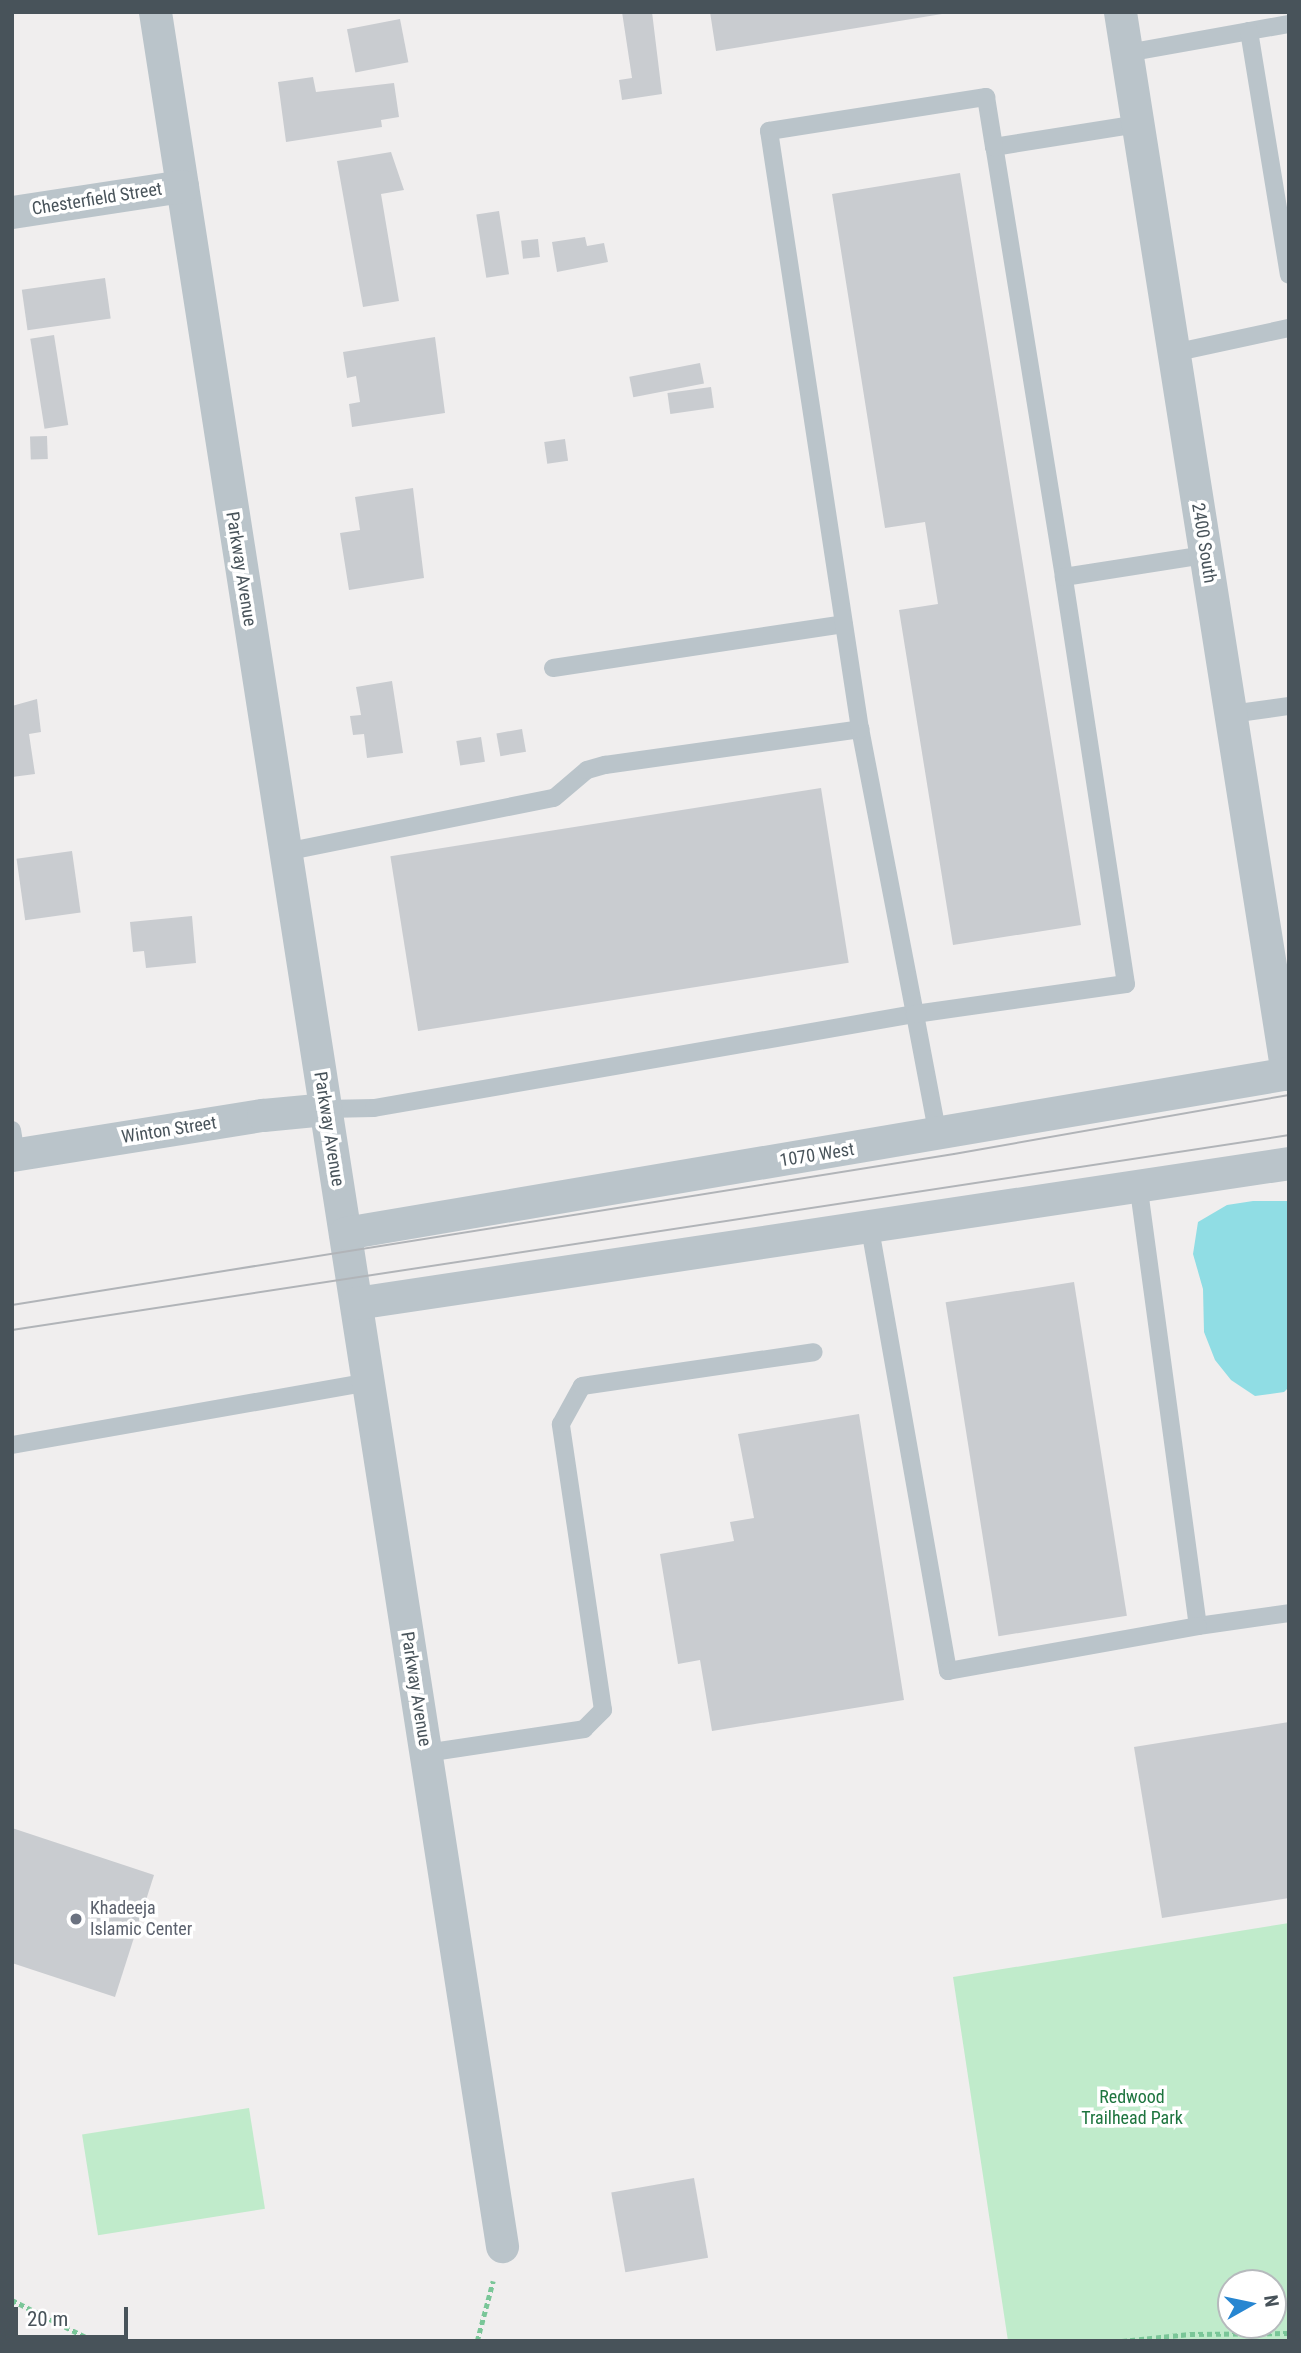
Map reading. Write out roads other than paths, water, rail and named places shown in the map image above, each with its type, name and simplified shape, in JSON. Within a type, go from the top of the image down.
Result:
[{"type":"street","name":"Parkway Avenue","points":[[155,12],[502,2246]]},
{"type":"street","name":"2400 South","points":[[1120,12],[1288,1073]]},
{"type":"street","name":"Chesterfield Street","points":[[12,212],[182,186]]},
{"type":"street","name":"1070 West","points":[[345,1233],[938,1136],[1288,1073]]},
{"type":"street","name":"Winton Street","points":[[13,1146],[325,1109]]},
{"type":"street","points":[[356,1303],[869,1223],[1289,1163]]},
{"type":"lane","points":[[1126,53],[1289,24]]},
{"type":"lane","points":[[1249,31],[1289,275]]},
{"type":"lane","points":[[325,1109],[374,1108],[915,1014],[1126,984],[1064,577],[986,97],[769,131],[860,729],[915,1014],[938,1136]]},
{"type":"lane","points":[[994,147],[1137,124]]},
{"type":"lane","points":[[1174,353],[1289,328]]},
{"type":"lane","points":[[1064,577],[1205,555]]},
{"type":"lane","points":[[553,668],[844,624]]},
{"type":"lane","points":[[1231,714],[1289,706]]},
{"type":"lane","points":[[285,852],[554,798],[587,770],[606,765],[860,729]]},
{"type":"lane","points":[[1138,1183],[1198,1626]]},
{"type":"lane","points":[[869,1223],[948,1671],[1198,1626],[1289,1613]]},
{"type":"lane","points":[[426,1753],[584,1729],[603,1710],[561,1424],[582,1386],[814,1352]]},
{"type":"lane","points":[[12,1445],[368,1382]]},
{"type":"water","points":[[1253,1201],[1289,1201],[1289,1387],[1284,1392],[1255,1396],[1231,1380],[1215,1360],[1204,1332],[1203,1289],[1193,1254],[1198,1222],[1227,1205]]},
{"type":"tram line","points":[[12,1305],[954,1154],[1289,1095]]},
{"type":"tram line","points":[[12,1330],[1289,1135]]},
{"type":"place","name":"Khadeeja Islamic Center","points":[[76,1919]]},
{"type":"park label","name":"Redwood Trailhead Park","points":[[1132,2108]]}]
